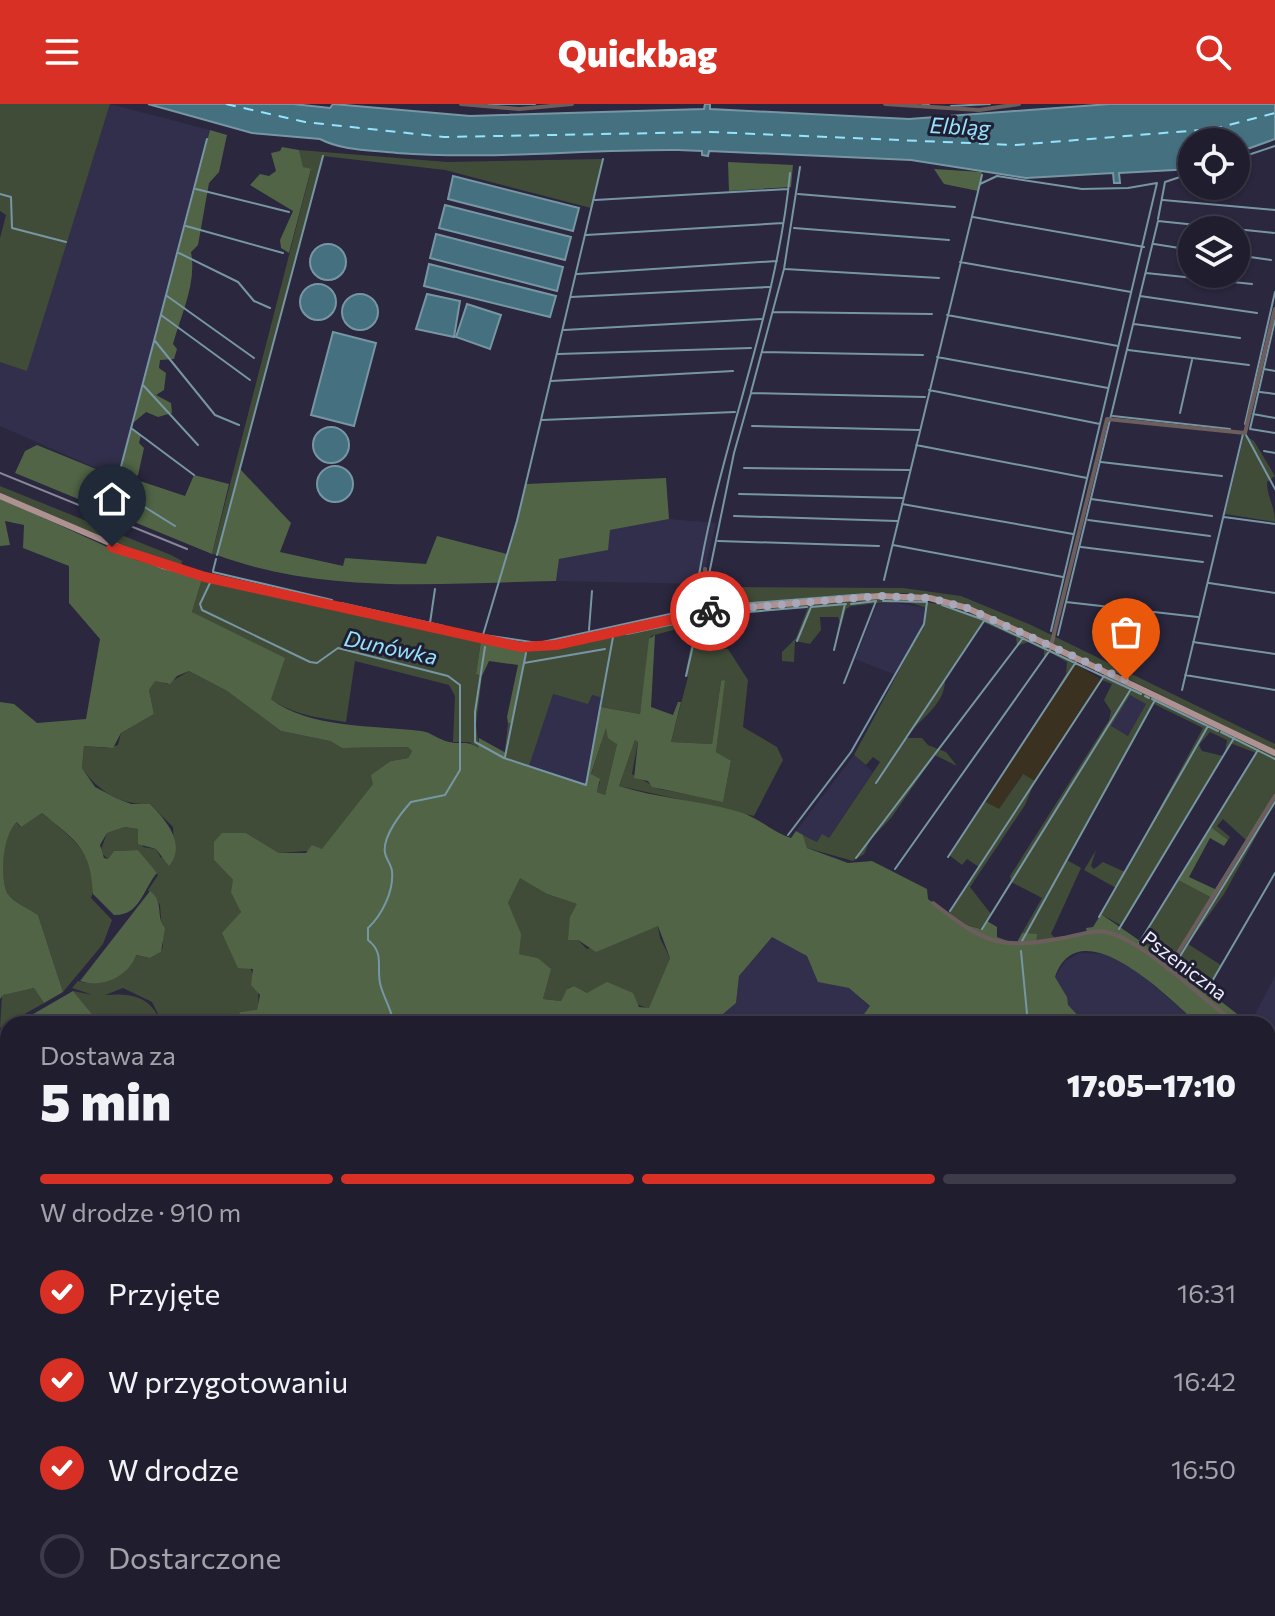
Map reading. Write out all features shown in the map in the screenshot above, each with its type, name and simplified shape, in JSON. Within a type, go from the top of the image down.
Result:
[{"type":"main road","points":[[0,496],[163,566],[521,647],[556,645],[709,611],[865,597],[921,596],[962,606],[1275,753]]},
{"type":"street","points":[[461,104],[519,109],[572,104]]},
{"type":"street","points":[[885,104],[979,110],[1019,104]]},
{"type":"street","points":[[1051,646],[1107,419],[1245,433],[1275,309]]},
{"type":"street","points":[[705,569],[709,611]]},
{"type":"street","points":[[1168,969],[1275,796]]},
{"type":"street","name":"Pszeniczna","points":[[933,903],[985,938],[1033,945],[1106,932],[1168,969],[1227,1016]]},
{"type":"shaded area","points":[[110,104],[210,130],[118,478],[0,426],[0,362],[27,370]]},
{"type":"shaded area","points":[[669,519],[716,523],[705,569],[705,584],[556,581],[559,559],[607,550],[610,530]]},
{"type":"shaded area","points":[[892,602],[926,608],[924,624],[896,675],[855,659],[877,604]]},
{"type":"shaded area","points":[[1074,663],[1102,680],[1035,781],[1022,774],[999,810],[984,801]]},
{"type":"shaded area","points":[[552,694],[587,703],[592,695],[603,698],[586,785],[529,766]]},
{"type":"shaded area","points":[[1130,695],[1147,703],[1129,736],[1110,727]]},
{"type":"shaded area","points":[[854,755],[873,772],[829,838],[817,842],[796,831]]},
{"type":"shaded area","points":[[772,936],[807,956],[819,982],[849,988],[870,1007],[863,1016],[721,1016],[736,1003],[739,976]]},
{"type":"shaded area","points":[[1079,953],[1104,954],[1134,968],[1189,1016],[1078,1016],[1067,1005],[1067,997],[1055,977],[1065,961]]},
{"type":"shaded area","points":[[1275,976],[1275,1016],[1254,1016]]},
{"type":"green space","points":[[0,104],[110,104],[27,371],[0,362],[0,238],[6,215],[0,211]]},
{"type":"green space","points":[[210,130],[227,135],[219,172],[209,183],[198,245],[191,252],[192,275],[173,344],[177,349],[174,359],[160,360],[159,368],[166,373],[164,390],[156,395],[171,403],[172,413],[158,417],[146,412],[133,423]]},
{"type":"green space","points":[[282,147],[299,150],[303,167],[311,169],[289,253],[281,248],[280,240],[293,211],[250,185],[260,174],[269,176],[276,171],[271,153],[280,151]]},
{"type":"green space","points":[[299,150],[447,162],[603,159],[591,208],[445,170],[323,156],[217,555],[212,554],[311,170],[303,168]]},
{"type":"green space","points":[[728,162],[793,165],[791,187],[729,191]]},
{"type":"green space","points":[[934,169],[982,172],[978,191],[944,184]]},
{"type":"green space","points":[[131,428],[141,435],[139,443],[144,448],[138,475],[134,479],[185,496],[194,475],[229,484],[212,554],[15,473],[25,451],[37,445],[118,478]]},
{"type":"green space","points":[[1244,435],[1254,441],[1275,476],[1267,482],[1275,522],[1225,514]]},
{"type":"green space","points":[[240,469],[291,523],[280,552],[343,566],[345,558],[426,564],[437,536],[507,554],[526,484],[666,478],[669,519],[610,530],[608,550],[559,559],[556,581],[385,584],[342,581],[258,568],[217,555]]},
{"type":"green space","points":[[0,486],[171,555],[182,561],[181,568],[114,545],[0,493]]},
{"type":"green space","points":[[0,498],[136,560],[202,579],[192,612],[285,658],[271,699],[286,709],[323,721],[425,732],[445,741],[467,743],[478,748],[479,738],[506,753],[505,758],[586,785],[601,707],[640,714],[649,639],[655,635],[651,707],[673,715],[678,702],[681,702],[671,742],[712,744],[721,681],[725,680],[716,752],[731,761],[723,802],[652,787],[648,781],[634,778],[638,742],[635,740],[619,786],[736,811],[791,838],[796,831],[803,835],[807,848],[848,863],[872,861],[927,889],[928,899],[959,923],[981,929],[987,921],[997,927],[997,937],[1016,944],[1022,933],[1037,934],[1036,944],[1087,933],[1086,928],[1093,927],[1101,914],[1172,963],[1176,957],[1179,958],[1191,978],[1240,1016],[1189,1016],[1126,965],[1104,955],[1084,951],[1067,958],[1055,977],[1067,997],[1068,1005],[1078,1016],[862,1016],[870,1006],[849,988],[818,982],[807,956],[772,937],[739,976],[736,1003],[721,1016],[238,1016],[240,1012],[257,1010],[260,995],[251,985],[253,969],[238,968],[222,933],[241,912],[231,892],[233,880],[214,860],[214,842],[222,833],[246,833],[279,853],[306,853],[312,845],[322,849],[373,784],[371,775],[391,761],[408,758],[412,751],[408,747],[342,748],[330,741],[281,731],[227,691],[189,671],[177,676],[170,684],[155,681],[149,690],[154,714],[121,733],[113,748],[84,746],[82,768],[95,787],[131,804],[150,804],[172,833],[176,849],[174,858],[169,866],[156,849],[138,844],[138,829],[125,827],[107,833],[100,845],[104,858],[108,859],[114,851],[138,850],[157,873],[130,911],[114,915],[93,894],[89,866],[73,839],[42,813],[21,827],[17,822],[5,846],[5,886],[13,900],[38,915],[63,992],[44,1003],[34,988],[3,995],[0,999],[0,702],[14,704],[37,723],[86,719],[100,639],[69,603],[69,566],[23,548],[24,525],[5,521],[10,545],[0,546]],"holes":[[[606,728],[608,738],[617,744],[605,795],[597,792],[600,779],[591,774]],[[520,878],[547,894],[577,904],[570,917],[568,940],[578,940],[596,952],[658,926],[670,958],[649,1008],[639,1007],[633,993],[607,982],[587,993],[574,986],[567,989],[561,1001],[543,999],[551,969],[538,958],[519,954],[521,934],[508,903]]]},
{"type":"green space","points":[[202,579],[481,641],[476,674],[482,676],[476,725],[479,749],[469,742],[453,742],[455,696],[449,685],[355,661],[346,722],[307,715],[279,704],[271,699],[257,646],[192,612]]},
{"type":"green space","points":[[725,587],[903,588],[961,596],[1031,625],[1275,744],[1275,750],[1118,674],[955,601],[904,593],[725,606]]},
{"type":"green space","points":[[885,598],[961,610],[1007,627],[1077,660],[1048,704],[1066,674],[1067,662],[1049,652],[1044,659],[1044,650],[1028,642],[1017,646],[1016,637],[983,622],[945,679],[941,697],[906,738],[922,738],[928,745],[946,752],[957,766],[935,755],[891,818],[870,840],[864,854],[853,861],[807,848],[803,835],[817,842],[822,834],[829,838],[880,762],[873,757],[866,765],[854,755],[924,624],[926,608],[917,605],[889,602],[851,606],[846,609],[841,626],[838,617],[820,617],[821,630],[810,644],[795,641],[794,662],[782,661],[782,652],[796,638],[808,607],[710,616],[715,624],[698,629],[694,648],[728,649],[748,680],[743,727],[777,747],[783,760],[754,816],[619,786],[635,740],[638,741],[632,774],[659,789],[723,801],[731,762],[716,752],[724,681],[721,681],[712,744],[671,742],[688,677],[685,676],[695,624],[651,636],[640,714],[601,707],[603,698],[592,695],[588,704],[553,694],[529,766],[504,758],[508,723],[512,723],[527,650],[550,649],[713,613]]},
{"type":"green space","points":[[481,641],[527,650],[512,723],[508,723],[507,717],[518,665],[489,661],[482,676],[476,674]]},
{"type":"green space","points":[[189,671],[227,691],[281,731],[330,741],[342,748],[409,747],[412,751],[408,758],[391,761],[322,850],[279,853],[246,833],[222,833],[214,860],[233,880],[241,912],[223,934],[245,960],[255,978],[257,1011],[240,1012],[238,1016],[159,1016],[152,1002],[123,988],[105,995],[139,998],[152,1007],[157,1016],[93,1016],[73,991],[93,995],[72,988],[78,981],[95,983],[112,979],[126,970],[135,955],[150,958],[161,952],[163,946],[160,905],[148,890],[158,875],[138,850],[114,851],[108,859],[100,852],[107,833],[125,827],[138,829],[143,847],[156,849],[161,858],[174,844],[173,827],[150,804],[129,802],[111,795],[89,776],[82,768],[84,746],[108,748],[118,745],[121,733],[154,714],[149,690],[155,680],[167,684]]},
{"type":"green space","points":[[1106,673],[1275,756],[1275,802],[1224,894],[1188,944],[1221,965],[1207,990],[1191,978],[1179,958],[1172,963],[1140,942],[1178,880],[1212,898],[1247,841],[1223,819],[1217,826],[1230,837],[1228,840],[1211,827],[1256,753],[1230,743],[1225,752],[1227,740],[1210,732],[1199,745],[1202,751],[1223,756],[1122,926],[1101,914],[1116,888],[1084,870],[1096,850],[1091,866],[1094,869],[1103,862],[1125,872],[1203,728],[1154,704],[1067,860],[1081,868],[1051,934],[1056,939],[1036,944],[1022,933],[1042,898],[1011,882],[1010,876],[1109,720],[1111,711],[1104,700],[1112,684],[1102,680]],"holes":[[[1130,695],[1146,704],[1128,736],[1111,726]]]},
{"type":"green space","points":[[606,727],[617,744],[605,795],[597,792],[600,782],[591,775]]},
{"type":"green space","points":[[1023,774],[1035,781],[1025,805],[970,887],[991,914],[982,929],[959,923],[948,914],[979,867],[967,859],[962,865],[949,855],[984,801],[999,809]]},
{"type":"green space","points":[[42,813],[72,839],[89,860],[94,885],[91,898],[112,920],[103,944],[63,992],[38,915],[10,897],[3,877],[3,856],[12,828],[17,822],[20,827]]},
{"type":"green space","points":[[1211,827],[1228,840],[1224,846],[1210,838],[1189,877],[1217,890],[1212,898],[1178,880]]},
{"type":"green space","points":[[520,877],[547,894],[577,904],[578,940],[587,949],[658,926],[670,958],[649,1009],[599,989],[587,993],[574,986],[568,988],[561,1001],[543,999],[550,969],[538,958],[519,954],[508,903]]},
{"type":"green space","points":[[150,891],[157,900],[165,928],[161,952],[150,958],[136,955],[121,975],[106,982],[80,981]]},
{"type":"green space","points":[[34,988],[44,1003],[21,1016],[1,1016],[2,995]]},
{"type":"green space","points":[[73,991],[94,1016],[30,1016]]},
{"type":"water","name":"Elbląg","points":[[148,104],[293,104],[330,108],[333,104],[470,116],[704,109],[705,104],[710,104],[710,109],[909,119],[1110,104],[1275,104],[1275,139],[1250,148],[1250,128],[1178,128],[1178,170],[1119,173],[1120,183],[1114,183],[1113,173],[1026,178],[911,160],[709,151],[708,156],[702,155],[702,151],[678,150],[468,155],[397,153],[348,148],[320,139],[252,133]]},
{"type":"water","points":[[453,176],[579,208],[573,231],[448,199]]},
{"type":"water","points":[[445,205],[571,237],[565,260],[439,228]]},
{"type":"water","points":[[436,234],[563,267],[557,291],[430,258]]},
{"type":"water","points":[[328,244],[341,249],[346,262],[341,275],[328,280],[315,275],[310,262],[315,249]]},
{"type":"water","points":[[429,264],[556,296],[550,317],[424,286]]},
{"type":"water","points":[[318,284],[331,289],[336,302],[331,315],[318,320],[305,315],[300,302],[305,289]]},
{"type":"water","points":[[360,294],[373,299],[378,312],[373,325],[360,330],[347,325],[342,312],[347,299]]},
{"type":"water","points":[[427,294],[460,301],[454,337],[416,329]]},
{"type":"water","points":[[467,304],[501,315],[490,349],[456,337]]},
{"type":"water","points":[[333,332],[376,343],[354,426],[311,415]]},
{"type":"water","points":[[331,427],[344,432],[349,445],[344,458],[331,463],[318,458],[313,445],[318,432]]},
{"type":"water","points":[[335,466],[348,471],[353,484],[348,497],[335,502],[322,497],[317,484],[322,471]]},
{"type":"waterway","points":[[488,104],[535,104]]},
{"type":"waterway","name":"Elbląg","points":[[922,104],[929,105]]},
{"type":"waterway","name":"Elbląg","points":[[951,106],[990,104]]},
{"type":"waterway","points":[[175,526],[127,496],[118,478],[207,139]]},
{"type":"waterway","points":[[1250,154],[1275,146]]},
{"type":"waterway","name":"Dunówka","points":[[217,555],[323,156]]},
{"type":"waterway","points":[[483,635],[517,521],[603,159]]},
{"type":"waterway","points":[[751,392],[784,269],[800,167]]},
{"type":"waterway","points":[[698,581],[720,479],[773,276],[790,173]]},
{"type":"waterway","points":[[884,580],[982,175]]},
{"type":"waterway","points":[[980,184],[997,176],[1082,189],[1128,188],[1157,183],[1051,631]]},
{"type":"waterway","points":[[1158,219],[1165,182],[1178,178]]},
{"type":"waterway","points":[[196,189],[289,212]]},
{"type":"waterway","points":[[595,200],[788,189]]},
{"type":"waterway","points":[[0,194],[11,197],[12,228],[66,242]]},
{"type":"waterway","points":[[798,194],[955,207]]},
{"type":"waterway","points":[[1163,200],[1275,210]]},
{"type":"waterway","points":[[973,217],[1144,247]]},
{"type":"waterway","points":[[1058,635],[1158,221],[1274,233]]},
{"type":"waterway","points":[[586,235],[783,223]]},
{"type":"waterway","points":[[186,226],[283,253]]},
{"type":"waterway","points":[[794,228],[949,240]]},
{"type":"waterway","points":[[1154,244],[1178,248]]},
{"type":"waterway","points":[[179,253],[238,282],[254,301],[270,308]]},
{"type":"waterway","points":[[1250,257],[1271,260]]},
{"type":"waterway","points":[[577,274],[777,261]]},
{"type":"waterway","points":[[960,262],[1131,292]]},
{"type":"waterway","points":[[785,269],[939,278]]},
{"type":"waterway","points":[[1146,273],[1252,284]]},
{"type":"waterway","points":[[571,297],[769,287]]},
{"type":"waterway","points":[[1245,424],[1275,292]]},
{"type":"waterway","points":[[167,296],[254,358]]},
{"type":"waterway","points":[[1140,296],[1257,313]]},
{"type":"waterway","points":[[773,312],[932,314]]},
{"type":"waterway","points":[[161,315],[250,380]]},
{"type":"waterway","points":[[947,315],[1118,346]]},
{"type":"waterway","points":[[564,330],[761,319]]},
{"type":"waterway","points":[[1275,320],[1250,429],[1275,433]]},
{"type":"waterway","points":[[1134,324],[1240,338]]},
{"type":"waterway","points":[[155,341],[215,415],[239,425]]},
{"type":"waterway","points":[[558,354],[751,348]]},
{"type":"waterway","points":[[1128,350],[1249,365]]},
{"type":"waterway","points":[[762,352],[923,355]]},
{"type":"waterway","points":[[937,357],[1108,388]]},
{"type":"waterway","points":[[1180,413],[1192,360]]},
{"type":"waterway","points":[[1264,369],[1275,371]]},
{"type":"waterway","points":[[551,381],[733,371]]},
{"type":"waterway","points":[[143,385],[198,445]]},
{"type":"waterway","points":[[929,390],[1100,424]]},
{"type":"waterway","points":[[1260,392],[1275,394]]},
{"type":"waterway","points":[[708,579],[734,453],[751,393],[925,397]]},
{"type":"waterway","points":[[542,420],[735,412]]},
{"type":"waterway","points":[[1253,414],[1275,418]]},
{"type":"waterway","points":[[1113,416],[1230,429]]},
{"type":"waterway","points":[[752,426],[919,430]]},
{"type":"waterway","points":[[131,428],[194,475]]},
{"type":"waterway","points":[[1182,690],[1243,434]]},
{"type":"waterway","points":[[1246,435],[1275,489]]},
{"type":"waterway","points":[[916,445],[1087,478]]},
{"type":"waterway","points":[[1264,451],[1275,453]]},
{"type":"waterway","points":[[1101,462],[1222,476]]},
{"type":"waterway","points":[[744,468],[910,470]]},
{"type":"waterway","points":[[739,494],[902,498]]},
{"type":"waterway","points":[[1091,499],[1212,516]]},
{"type":"waterway","points":[[902,504],[1073,534]]},
{"type":"waterway","points":[[734,516],[897,521]]},
{"type":"waterway","points":[[1224,517],[1275,524]]},
{"type":"waterway","points":[[1088,520],[1210,536]]},
{"type":"waterway","points":[[718,541],[879,546]]},
{"type":"waterway","points":[[893,545],[1063,577]]},
{"type":"waterway","points":[[1081,547],[1203,562]]},
{"type":"waterway","name":"Dunówka","points":[[213,571],[216,559]]},
{"type":"waterway","points":[[213,572],[332,600]]},
{"type":"waterway","name":"Dunówka","points":[[210,583],[200,604],[202,610],[310,662],[317,663],[338,648],[448,676],[460,685],[460,770],[445,795],[411,802],[386,840],[386,855],[392,871],[391,887],[382,910],[368,928],[368,940],[377,951],[379,980],[392,1016]]},
{"type":"waterway","points":[[1209,583],[1275,593]]},
{"type":"waterway","points":[[430,623],[435,589]]},
{"type":"waterway","points":[[589,630],[592,591]]},
{"type":"waterway","points":[[477,634],[538,643],[702,607],[867,594]]},
{"type":"waterway","points":[[851,604],[876,601]]},
{"type":"waterway","points":[[844,683],[876,601]]},
{"type":"waterway","points":[[788,835],[851,752],[924,624],[927,602],[883,601]]},
{"type":"waterway","points":[[1066,602],[1198,617]]},
{"type":"waterway","points":[[341,603],[444,626]]},
{"type":"waterway","points":[[834,650],[845,604]]},
{"type":"waterway","points":[[797,641],[811,607],[846,604]]},
{"type":"waterway","points":[[942,605],[984,620],[1141,694]]},
{"type":"waterway","points":[[713,615],[807,607]]},
{"type":"waterway","points":[[627,634],[706,617]]},
{"type":"waterway","points":[[686,676],[699,619]]},
{"type":"waterway","points":[[876,783],[984,621]]},
{"type":"waterway","points":[[485,647],[475,712],[475,742],[504,758],[586,785],[613,637]]},
{"type":"waterway","points":[[856,858],[1023,638]]},
{"type":"waterway","points":[[1193,642],[1275,654]]},
{"type":"waterway","points":[[524,663],[605,649]]},
{"type":"waterway","points":[[895,869],[1050,650]]},
{"type":"waterway","points":[[505,757],[526,653]]},
{"type":"waterway","points":[[948,857],[1076,662]]},
{"type":"waterway","points":[[1185,675],[1275,690]]},
{"type":"waterway","points":[[950,911],[1104,676]]},
{"type":"waterway","points":[[982,929],[1131,689]]},
{"type":"waterway","points":[[1145,696],[1149,698]]},
{"type":"waterway","points":[[1152,699],[1218,731]]},
{"type":"waterway","points":[[1022,941],[1155,700]]},
{"type":"waterway","points":[[1099,917],[1208,726]]},
{"type":"waterway","points":[[1221,732],[1275,759]]},
{"type":"waterway","points":[[1119,929],[1234,738]]},
{"type":"waterway","points":[[1139,943],[1258,750]]},
{"type":"waterway","points":[[1174,966],[1275,802]]},
{"type":"waterway","points":[[1207,990],[1275,873]]},
{"type":"waterway","points":[[1021,951],[1027,1016]]},
{"type":"ferry route","points":[[226,104],[305,122],[444,137],[711,132],[1015,145],[1213,129],[1275,113]]},
{"type":"railway","points":[[0,473],[187,549]]},
{"type":"way so far","points":[[710,611],[879,596],[930,598],[967,608],[1126,680]]},
{"type":"route","points":[[112,547],[149,562],[205,577],[521,647],[556,645],[710,611]]}]
